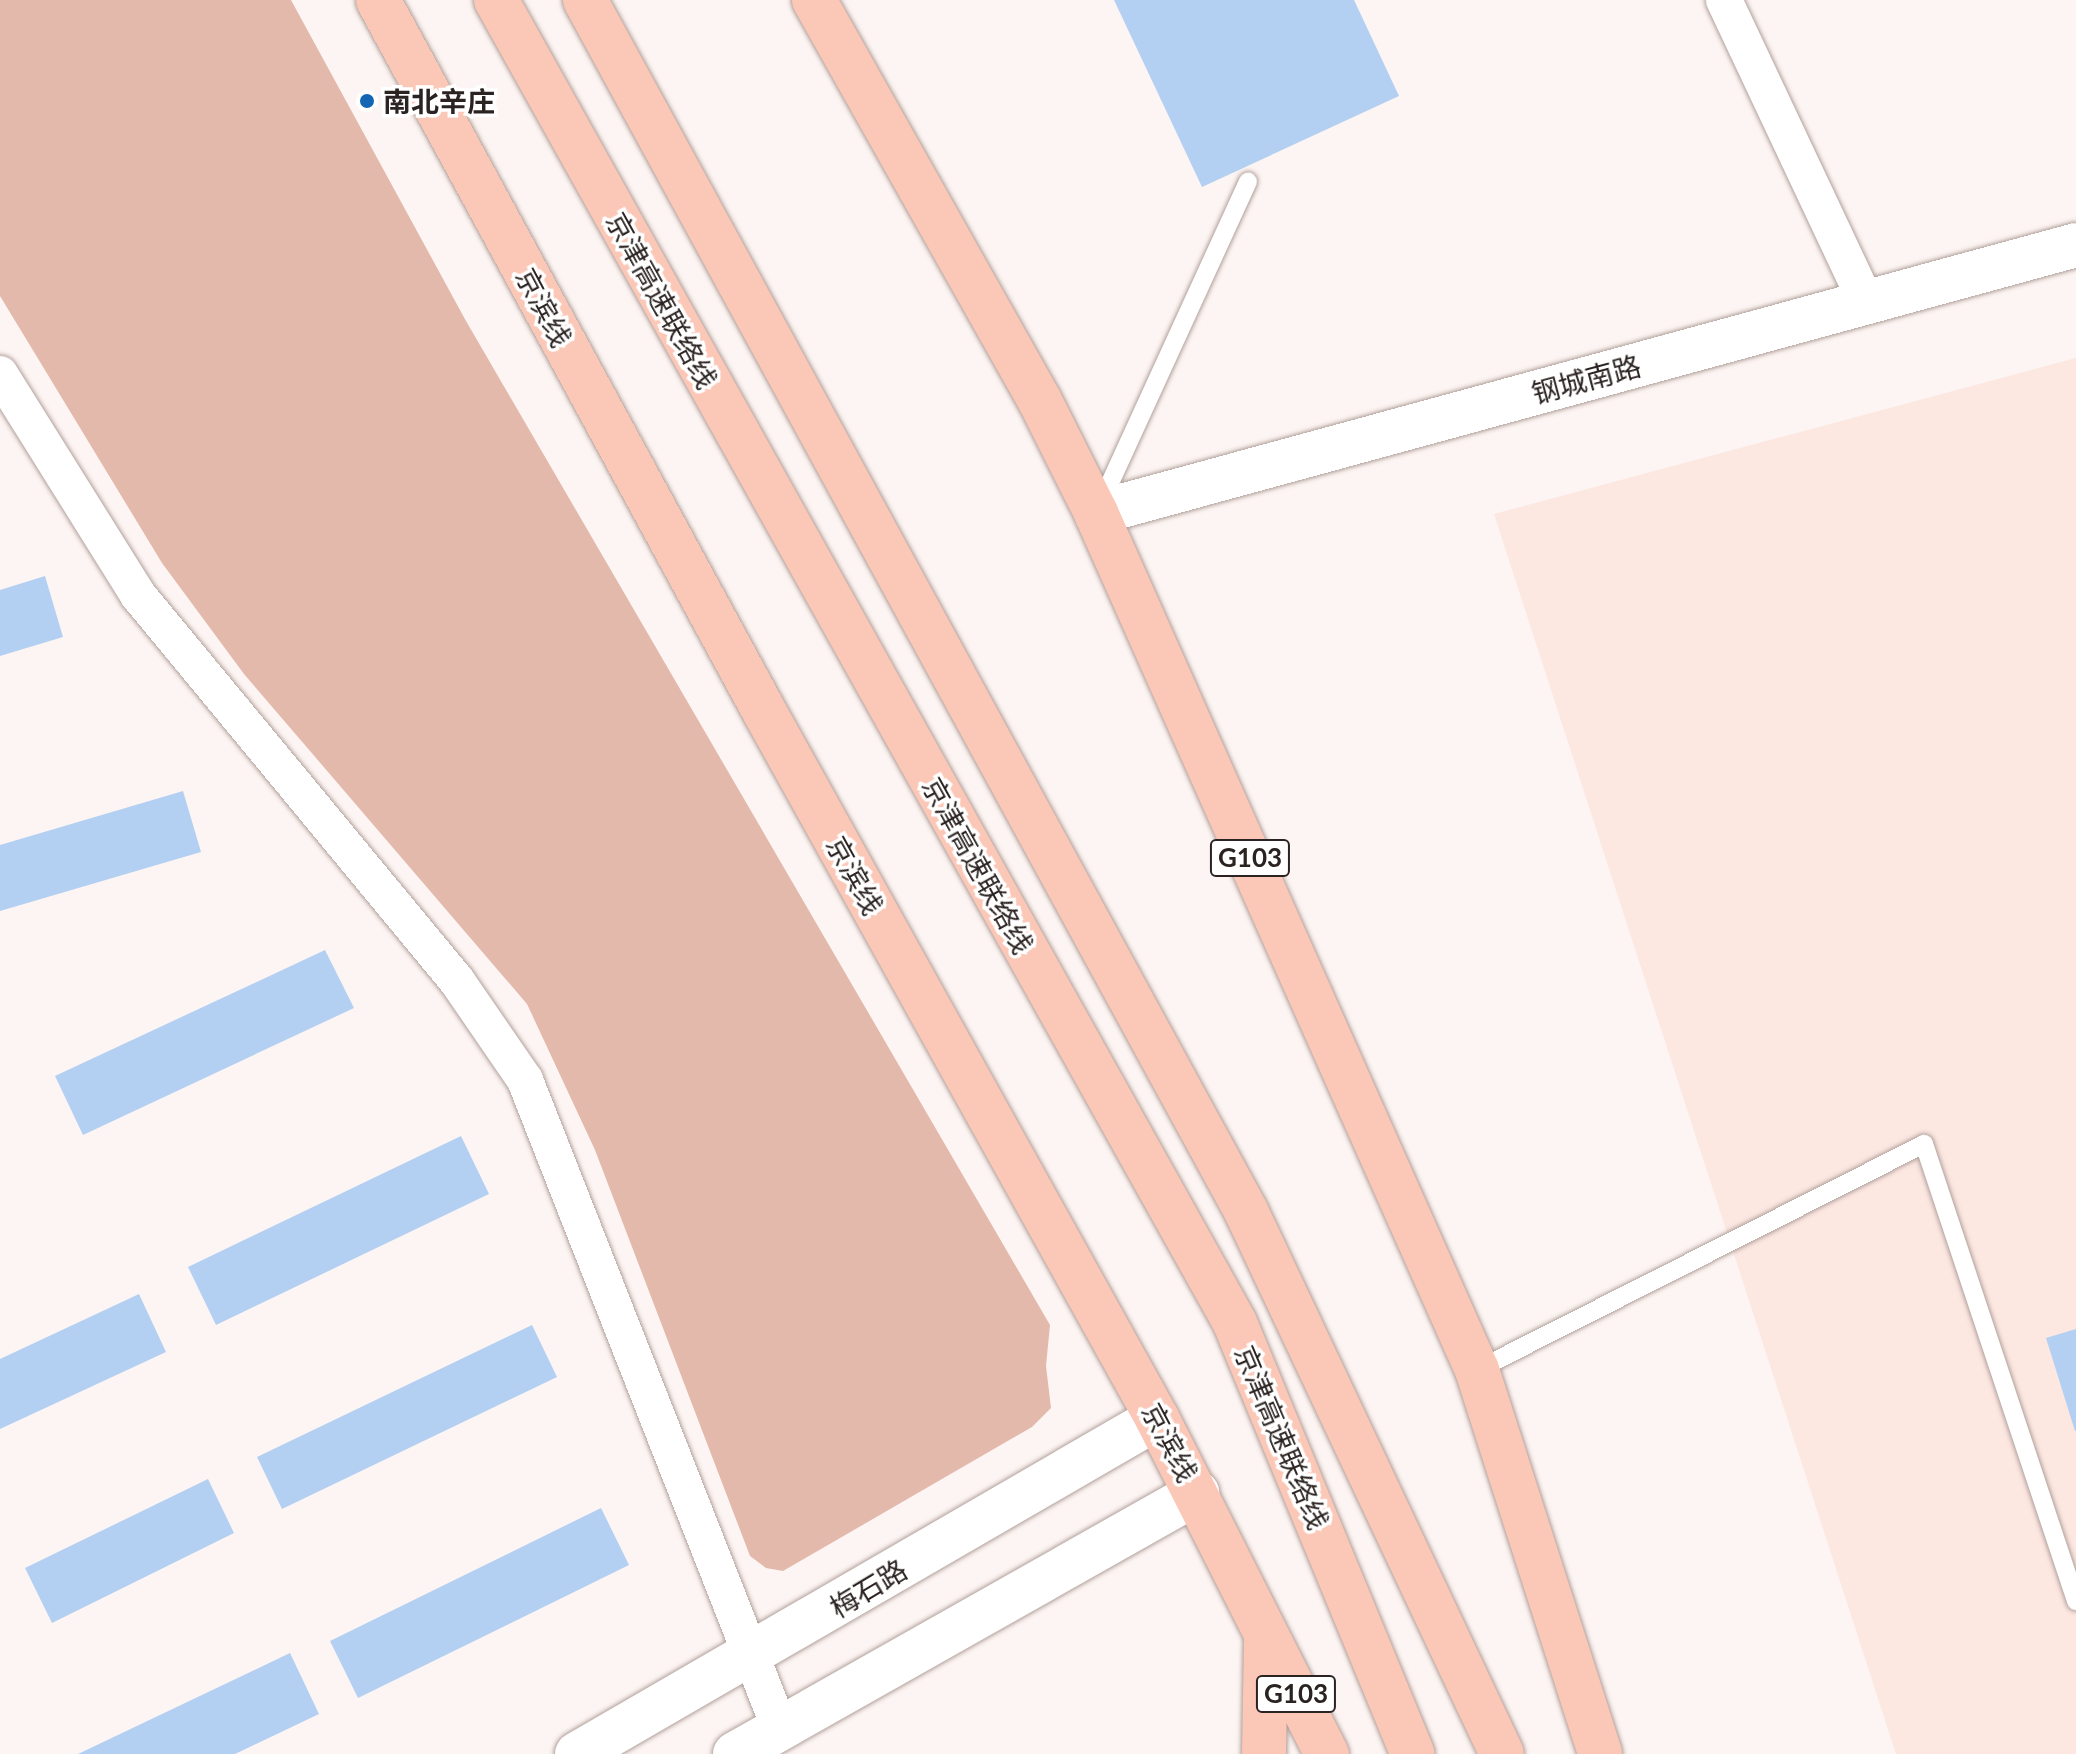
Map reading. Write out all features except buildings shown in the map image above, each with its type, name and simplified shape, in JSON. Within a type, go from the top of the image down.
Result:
[{"type":"highway","name":"京滨线","points":[[378,0],[764,711],[1157,1418],[1327,1754]]},
{"type":"highway","name":"京津高速联络线","points":[[496,0],[1235,1323],[1413,1754]]},
{"type":"highway","name":"G103","points":[[814,0],[1040,401],[1096,513],[1477,1370],[1600,1754]]},
{"type":"highway","points":[[589,8],[1246,1211],[1502,1754]]},
{"type":"highway","points":[[1264,1754],[1266,1634]]},
{"type":"main road","name":"钢城南路","points":[[1096,513],[2076,245]]},
{"type":"main road","name":"梅石路","points":[[577,1754],[754,1655],[1157,1418]]},
{"type":"main road","points":[[735,1754],[1197,1493]]},
{"type":"main road","points":[[1266,1634],[1313,1754]]},
{"type":"street","points":[[1724,0],[1867,304]]},
{"type":"street","points":[[0,374],[138,595],[457,981],[525,1080],[754,1655],[780,1729]]},
{"type":"lane","points":[[1096,513],[1248,182]]},
{"type":"lane","points":[[1477,1370],[1924,1144],[2076,1601]]},
{"type":"shaded area","points":[[0,0],[291,0],[466,321],[1050,1325],[1046,1366],[1051,1408],[1032,1427],[783,1571],[766,1568],[750,1556],[595,1150],[527,1004],[244,674],[162,563],[0,296]]},
{"type":"shaded area","points":[[2076,358],[2076,1754],[1896,1754],[1494,514]]},
{"type":"place","name":"南北辛庄","points":[[367,101]]}]
